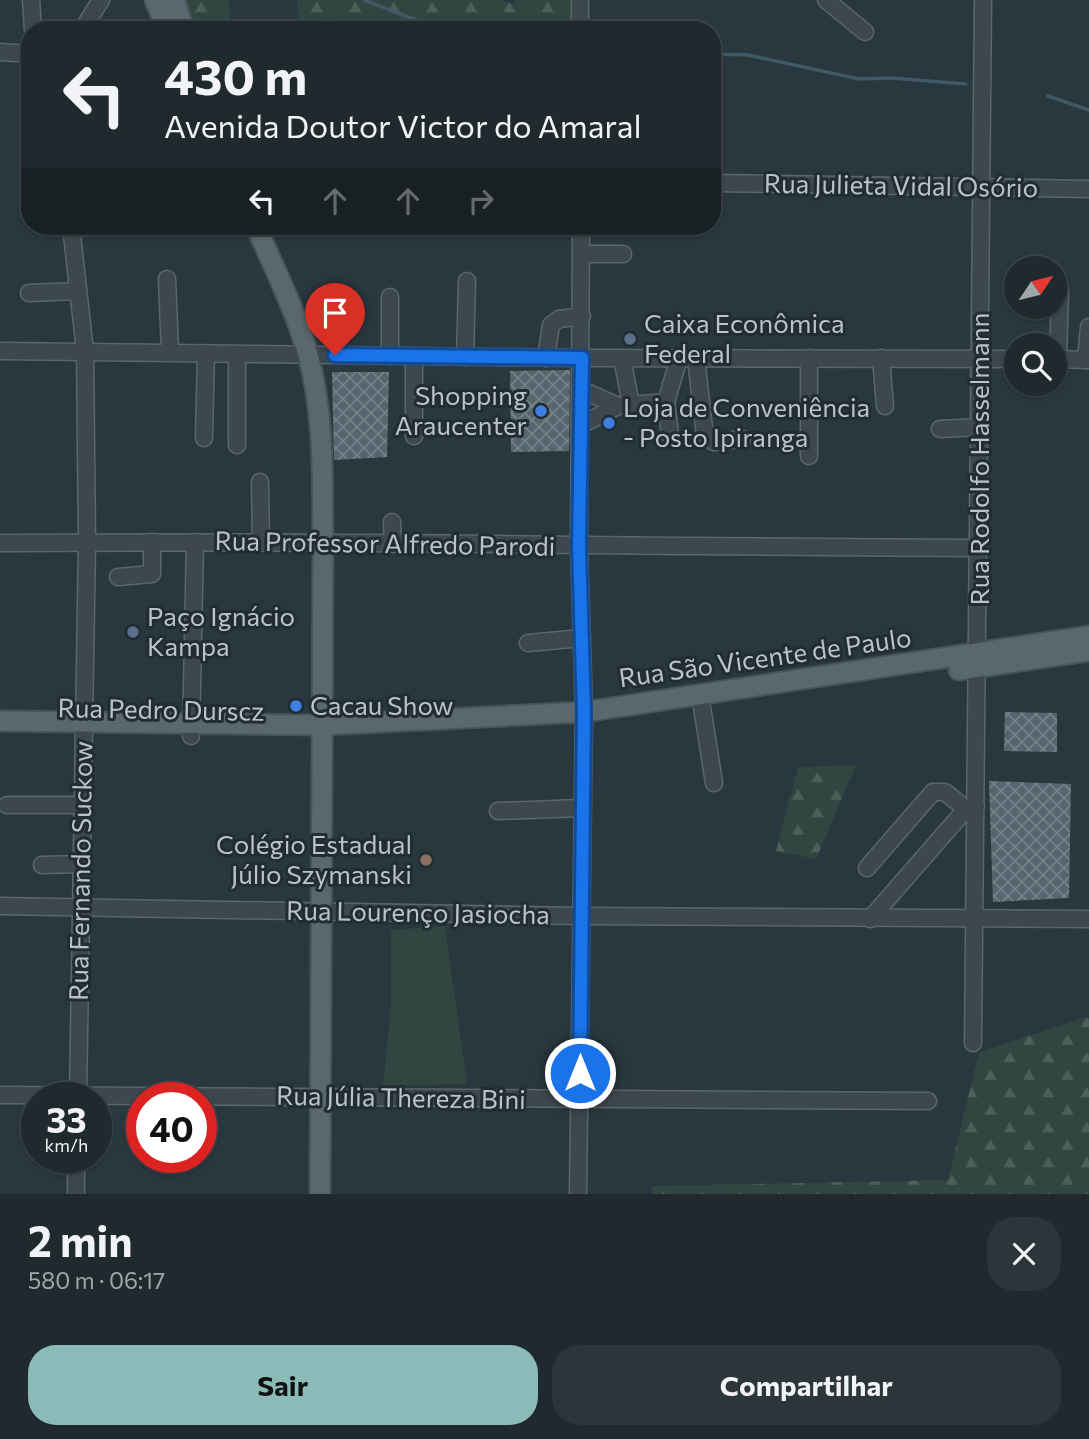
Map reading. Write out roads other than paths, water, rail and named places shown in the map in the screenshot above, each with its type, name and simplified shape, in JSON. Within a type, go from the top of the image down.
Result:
[{"type":"main road","points":[[155,0],[162,21]]},
{"type":"main road","points":[[174,0],[182,21]]},
{"type":"main road","points":[[260,235],[308,355],[317,395],[321,445],[323,542],[320,1194]]},
{"type":"main road","name":"Rua São Vicente de Paulo","points":[[322,732],[583,718],[702,707],[979,660],[1089,636]]},
{"type":"main road","name":"Rua São Vicente de Paulo","points":[[583,718],[979,660],[1089,650]]},
{"type":"main road","name":"Rua Pedro Durscz","points":[[0,721],[83,729],[322,732]]},
{"type":"main road","name":"Rua Pedro Durscz","points":[[0,735],[83,729]]},
{"type":"street","points":[[30,0],[32,21]]},
{"type":"street","points":[[88,21],[101,0]]},
{"type":"street","points":[[580,0],[580,21]]},
{"type":"street","points":[[826,0],[865,32]]},
{"type":"street","name":"Rua Rodolfo Hasselmann","points":[[973,1043],[971,807],[979,660],[983,0]]},
{"type":"street","points":[[0,52],[21,53]]},
{"type":"street","name":"Rua Julieta Vidal Osório","points":[[721,183],[1089,189]]},
{"type":"street","name":"Rua Fernando Suckow","points":[[72,235],[85,351],[87,542],[78,1082]]},
{"type":"street","points":[[578,1194],[583,718],[579,547],[581,235]]},
{"type":"street","points":[[581,254],[623,254]]},
{"type":"street","points":[[167,279],[170,352]]},
{"type":"street","points":[[465,357],[467,281]]},
{"type":"street","points":[[29,293],[78,291]]},
{"type":"street","points":[[390,298],[390,356]]},
{"type":"street","points":[[546,358],[551,325],[559,319],[582,316]]},
{"type":"street","points":[[1067,360],[1088,361],[1089,327]]},
{"type":"street","points":[[0,351],[546,358],[1004,359]]},
{"type":"street","points":[[204,438],[206,353]]},
{"type":"street","points":[[237,354],[237,445]]},
{"type":"street","points":[[414,356],[414,436]]},
{"type":"street","points":[[622,358],[625,405]]},
{"type":"street","points":[[670,435],[666,402],[688,358]]},
{"type":"street","points":[[688,358],[705,436],[714,442],[742,439]]},
{"type":"street","points":[[809,358],[809,456]]},
{"type":"street","points":[[881,358],[885,407]]},
{"type":"street","points":[[582,390],[625,405]]},
{"type":"street","points":[[581,425],[625,405],[666,402]]},
{"type":"street","points":[[940,429],[981,427]]},
{"type":"street","points":[[260,482],[261,542]]},
{"type":"street","points":[[392,522],[393,544]]},
{"type":"street","points":[[118,577],[152,574],[152,542]]},
{"type":"street","points":[[191,731],[195,542]]},
{"type":"street","name":"Rua Professor Alfredo Parodi","points":[[0,543],[323,542],[579,547],[979,548]]},
{"type":"street","points":[[528,643],[582,638]]},
{"type":"street","points":[[702,707],[714,783]]},
{"type":"street","points":[[867,868],[933,792],[945,792],[971,807],[870,919]]},
{"type":"street","points":[[7,805],[82,805]]},
{"type":"street","points":[[498,811],[582,808]]},
{"type":"street","points":[[42,865],[81,864]]},
{"type":"street","name":"Rua Lourenço Jasiocha","points":[[0,906],[580,916],[1089,919]]},
{"type":"street","name":"Rua Júlia Thereza Bini","points":[[0,1095],[21,1095]]},
{"type":"street","name":"Rua Júlia Thereza Bini","points":[[112,1096],[928,1101]]},
{"type":"street","points":[[76,1173],[76,1194]]},
{"type":"waterway","points":[[364,0],[419,21]]},
{"type":"waterway","points":[[721,54],[748,55],[859,79],[891,78],[966,84]]},
{"type":"waterway","points":[[1048,96],[1089,110]]},
{"type":"place","name":"Caixa Econômica Federal","points":[[630,339]]},
{"type":"place","name":"Shopping Araucenter","points":[[541,411]]},
{"type":"place","name":"Loja de Conveniência - Posto Ipiranga","points":[[609,423]]},
{"type":"place","name":"Paço Ignácio Kampa","points":[[133,632]]},
{"type":"place","name":"Cacau Show","points":[[296,706]]},
{"type":"place","name":"Colégio Estadual Júlio Szymanski","points":[[426,860]]}]
